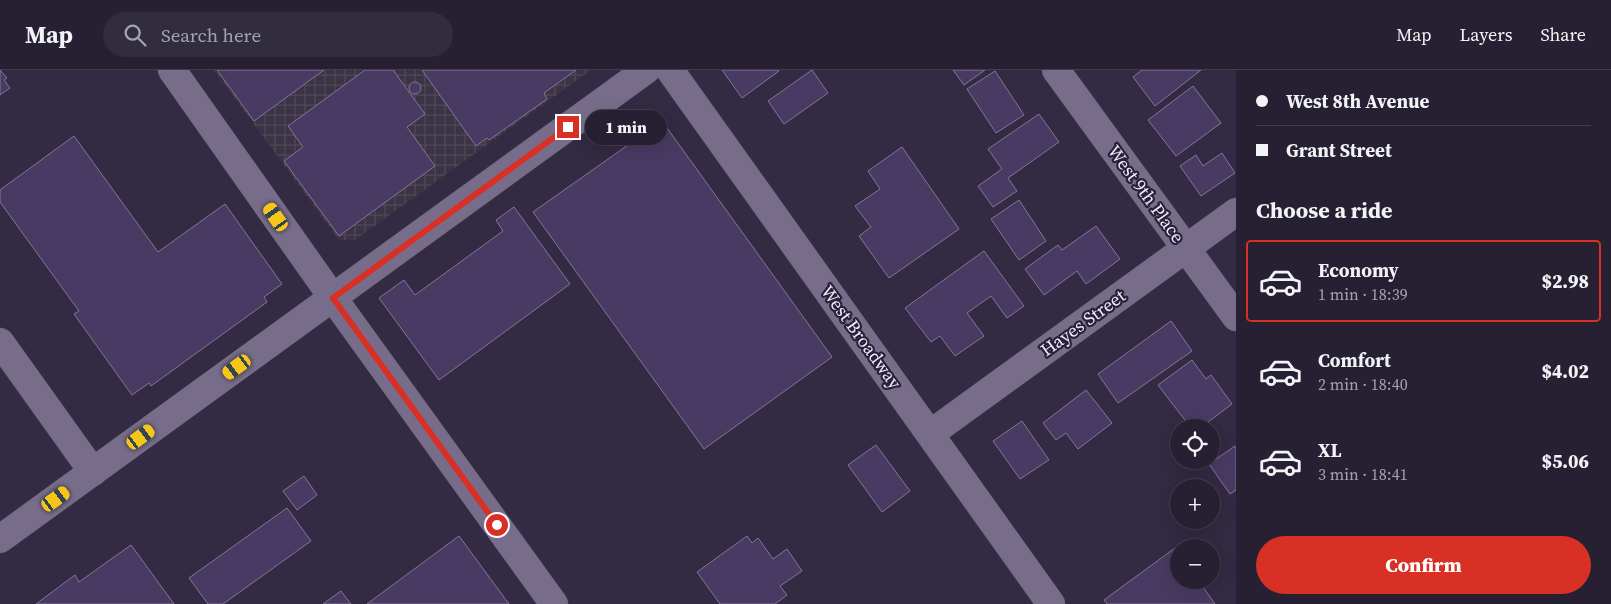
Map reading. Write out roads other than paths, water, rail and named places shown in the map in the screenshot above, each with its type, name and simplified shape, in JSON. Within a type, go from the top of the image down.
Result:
[{"type":"street","points":[[172,70],[333,298],[554,604]]},
{"type":"street","points":[[0,539],[646,70]]},
{"type":"street","name":"West Broadway","points":[[670,70],[1051,604]]},
{"type":"street","name":"West 9th Place","points":[[1056,70],[1236,317]]},
{"type":"street","name":"Hayes Street","points":[[930,434],[1236,212]]},
{"type":"street","points":[[0,342],[93,472]]}]
